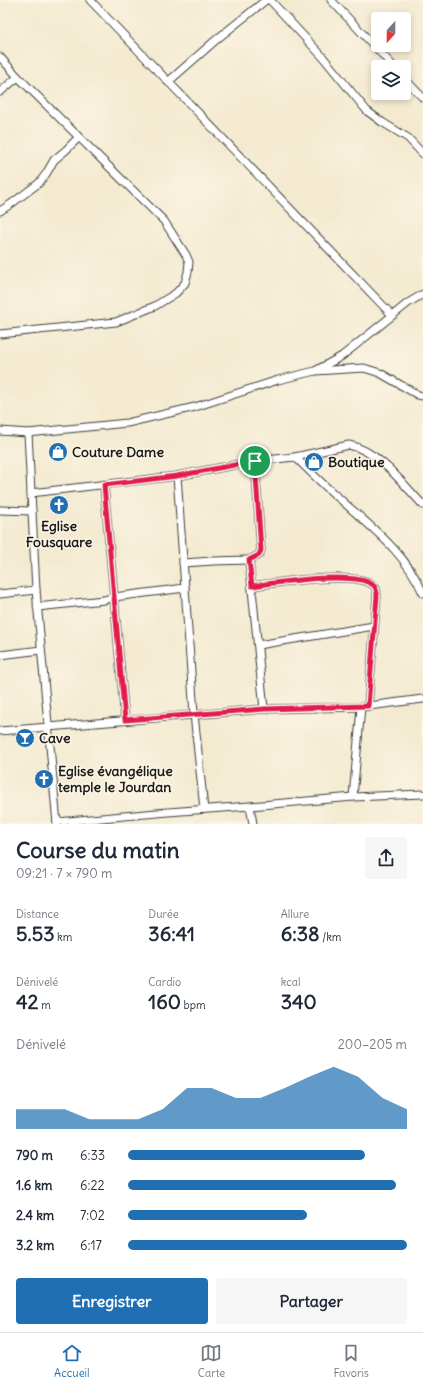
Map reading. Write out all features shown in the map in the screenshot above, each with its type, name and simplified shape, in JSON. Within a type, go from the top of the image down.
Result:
[{"type":"street","points":[[90,0],[392,315]]},
{"type":"street","points":[[168,82],[217,39],[266,0]]},
{"type":"street","points":[[270,0],[322,56],[367,111],[408,138],[423,154]]},
{"type":"street","points":[[331,0],[387,60]]},
{"type":"street","points":[[0,56],[18,77],[164,221],[178,241],[189,262],[185,283],[176,294],[155,306],[116,322],[0,334]]},
{"type":"street","points":[[0,92],[18,77]]},
{"type":"street","points":[[411,85],[423,98]]},
{"type":"street","points":[[0,211],[39,182],[46,174],[54,160],[79,137]]},
{"type":"street","points":[[315,371],[342,356],[392,315],[423,294]]},
{"type":"street","points":[[0,431],[28,433],[127,423],[195,407],[278,380],[315,371],[364,368],[380,373],[418,395],[423,396]]},
{"type":"street","points":[[28,433],[37,607],[57,823],[353,797],[423,794]]},
{"type":"street","points":[[31,493],[177,476],[255,461],[295,457],[349,445],[366,450],[382,462],[423,505]]},
{"type":"street","points":[[295,457],[390,544],[416,578],[423,593]]},
{"type":"street","points":[[183,563],[249,560],[259,555],[261,550],[255,461]]},
{"type":"street","points":[[177,476],[194,714],[204,809]]},
{"type":"street","points":[[104,485],[125,720]]},
{"type":"street","points":[[0,510],[32,511]]},
{"type":"street","points":[[249,560],[264,709]]},
{"type":"street","points":[[252,586],[300,579],[341,578],[363,580],[373,585],[377,590],[365,706],[353,797]]},
{"type":"street","points":[[37,607],[104,600],[114,597],[185,588]]},
{"type":"street","points":[[0,594],[36,590]]},
{"type":"street","points":[[258,645],[374,626]]},
{"type":"street","points":[[0,655],[41,650]]},
{"type":"street","points":[[0,731],[264,709],[365,706],[423,699]]},
{"type":"street","points":[[250,806],[254,824]]},
{"type":"place","name":"Couture Dame","points":[[58,452]]},
{"type":"place","name":"Boutique","points":[[314,462]]},
{"type":"place","name":"Eglise Fousquare","points":[[59,505]]},
{"type":"place","name":"Cave","points":[[25,738]]},
{"type":"place","name":"Eglise évangélique temple le Jourdan","points":[[44,779]]},
{"type":"route","points":[[255,461],[261,550],[259,555],[249,560],[252,586],[300,579],[341,578],[363,580],[373,585],[377,590],[368,706],[264,709],[125,720],[104,485],[177,476],[255,461]]}]
